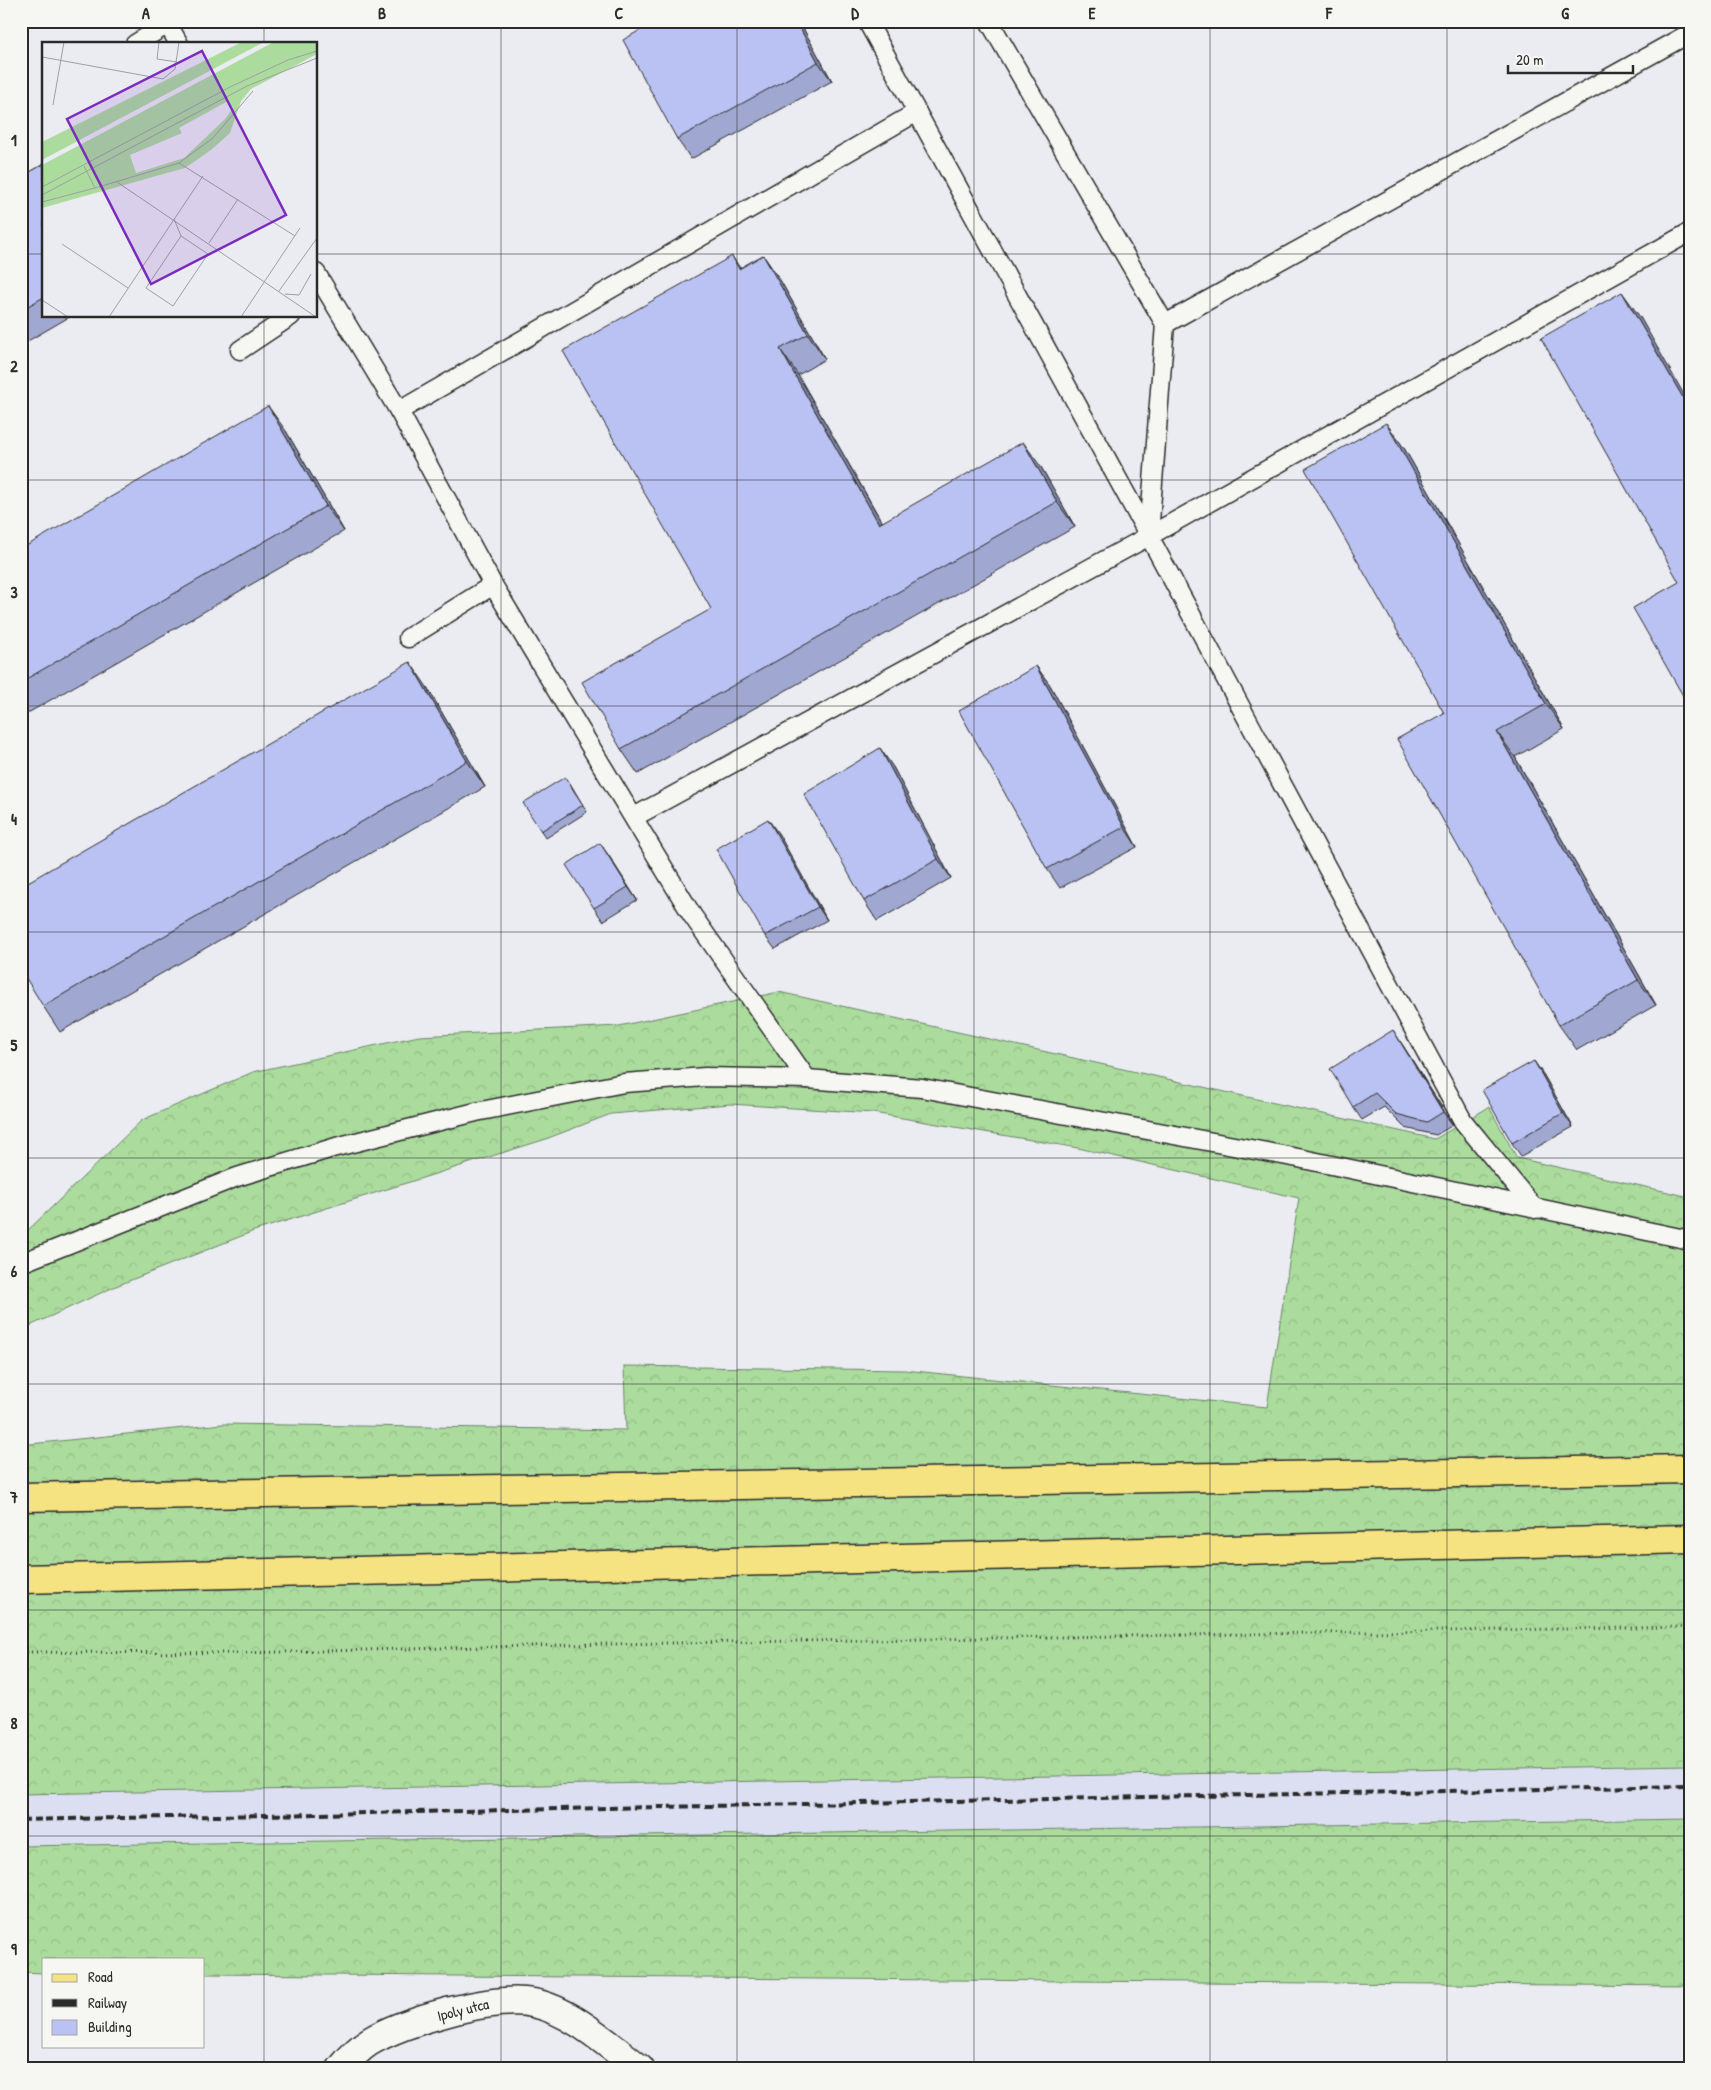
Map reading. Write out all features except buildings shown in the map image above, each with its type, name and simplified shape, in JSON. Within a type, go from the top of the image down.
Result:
[{"type":"main road","points":[[21,1497],[1690,1469]]},
{"type":"main road","points":[[21,1579],[1690,1539]]},
{"type":"street","name":"Ipoly utca","points":[[341,2069],[367,2043],[392,2030],[483,2003],[512,2002],[534,2003],[564,2015],[592,2032],[640,2069]]},
{"type":"lane","points":[[867,21],[1149,536],[1463,1120],[1535,1209]]},
{"type":"lane","points":[[989,21],[1165,324],[1149,536]]},
{"type":"lane","points":[[138,42],[169,22],[178,42]]},
{"type":"lane","points":[[1165,324],[1690,33]]},
{"type":"lane","points":[[399,412],[917,112]]},
{"type":"lane","points":[[634,817],[1149,536],[1690,232]]},
{"type":"lane","points":[[318,281],[322,296],[399,412],[493,585],[692,915],[807,1079]]},
{"type":"lane","points":[[240,350],[288,318]]},
{"type":"lane","points":[[408,638],[493,585]]},
{"type":"lane","points":[[21,1264],[237,1177],[336,1147],[476,1112],[624,1083],[705,1077],[807,1079],[922,1088],[1298,1158],[1690,1240]]},
{"type":"path","points":[[21,1652],[240,1653],[620,1644],[1690,1627]]},
{"type":"shaded area","points":[[1690,1765],[1690,1819],[21,1846],[21,1794]]},
{"type":"green space","points":[[779,992],[1435,1139],[1489,1107],[1517,1158],[1690,1197],[1690,1765],[21,1794],[21,1445],[222,1424],[626,1430],[624,1366],[904,1370],[1267,1407],[1299,1198],[1078,1148],[873,1113],[730,1104],[611,1114],[543,1140],[254,1231],[116,1286],[21,1330],[21,1237],[142,1120],[253,1072],[419,1036],[619,1026]]},
{"type":"green space","points":[[1690,1819],[1690,1986],[205,1974],[205,1958],[42,1958],[42,1973],[21,1972],[21,1846]]},
{"type":"railway","points":[[21,1820],[1690,1786]]}]
